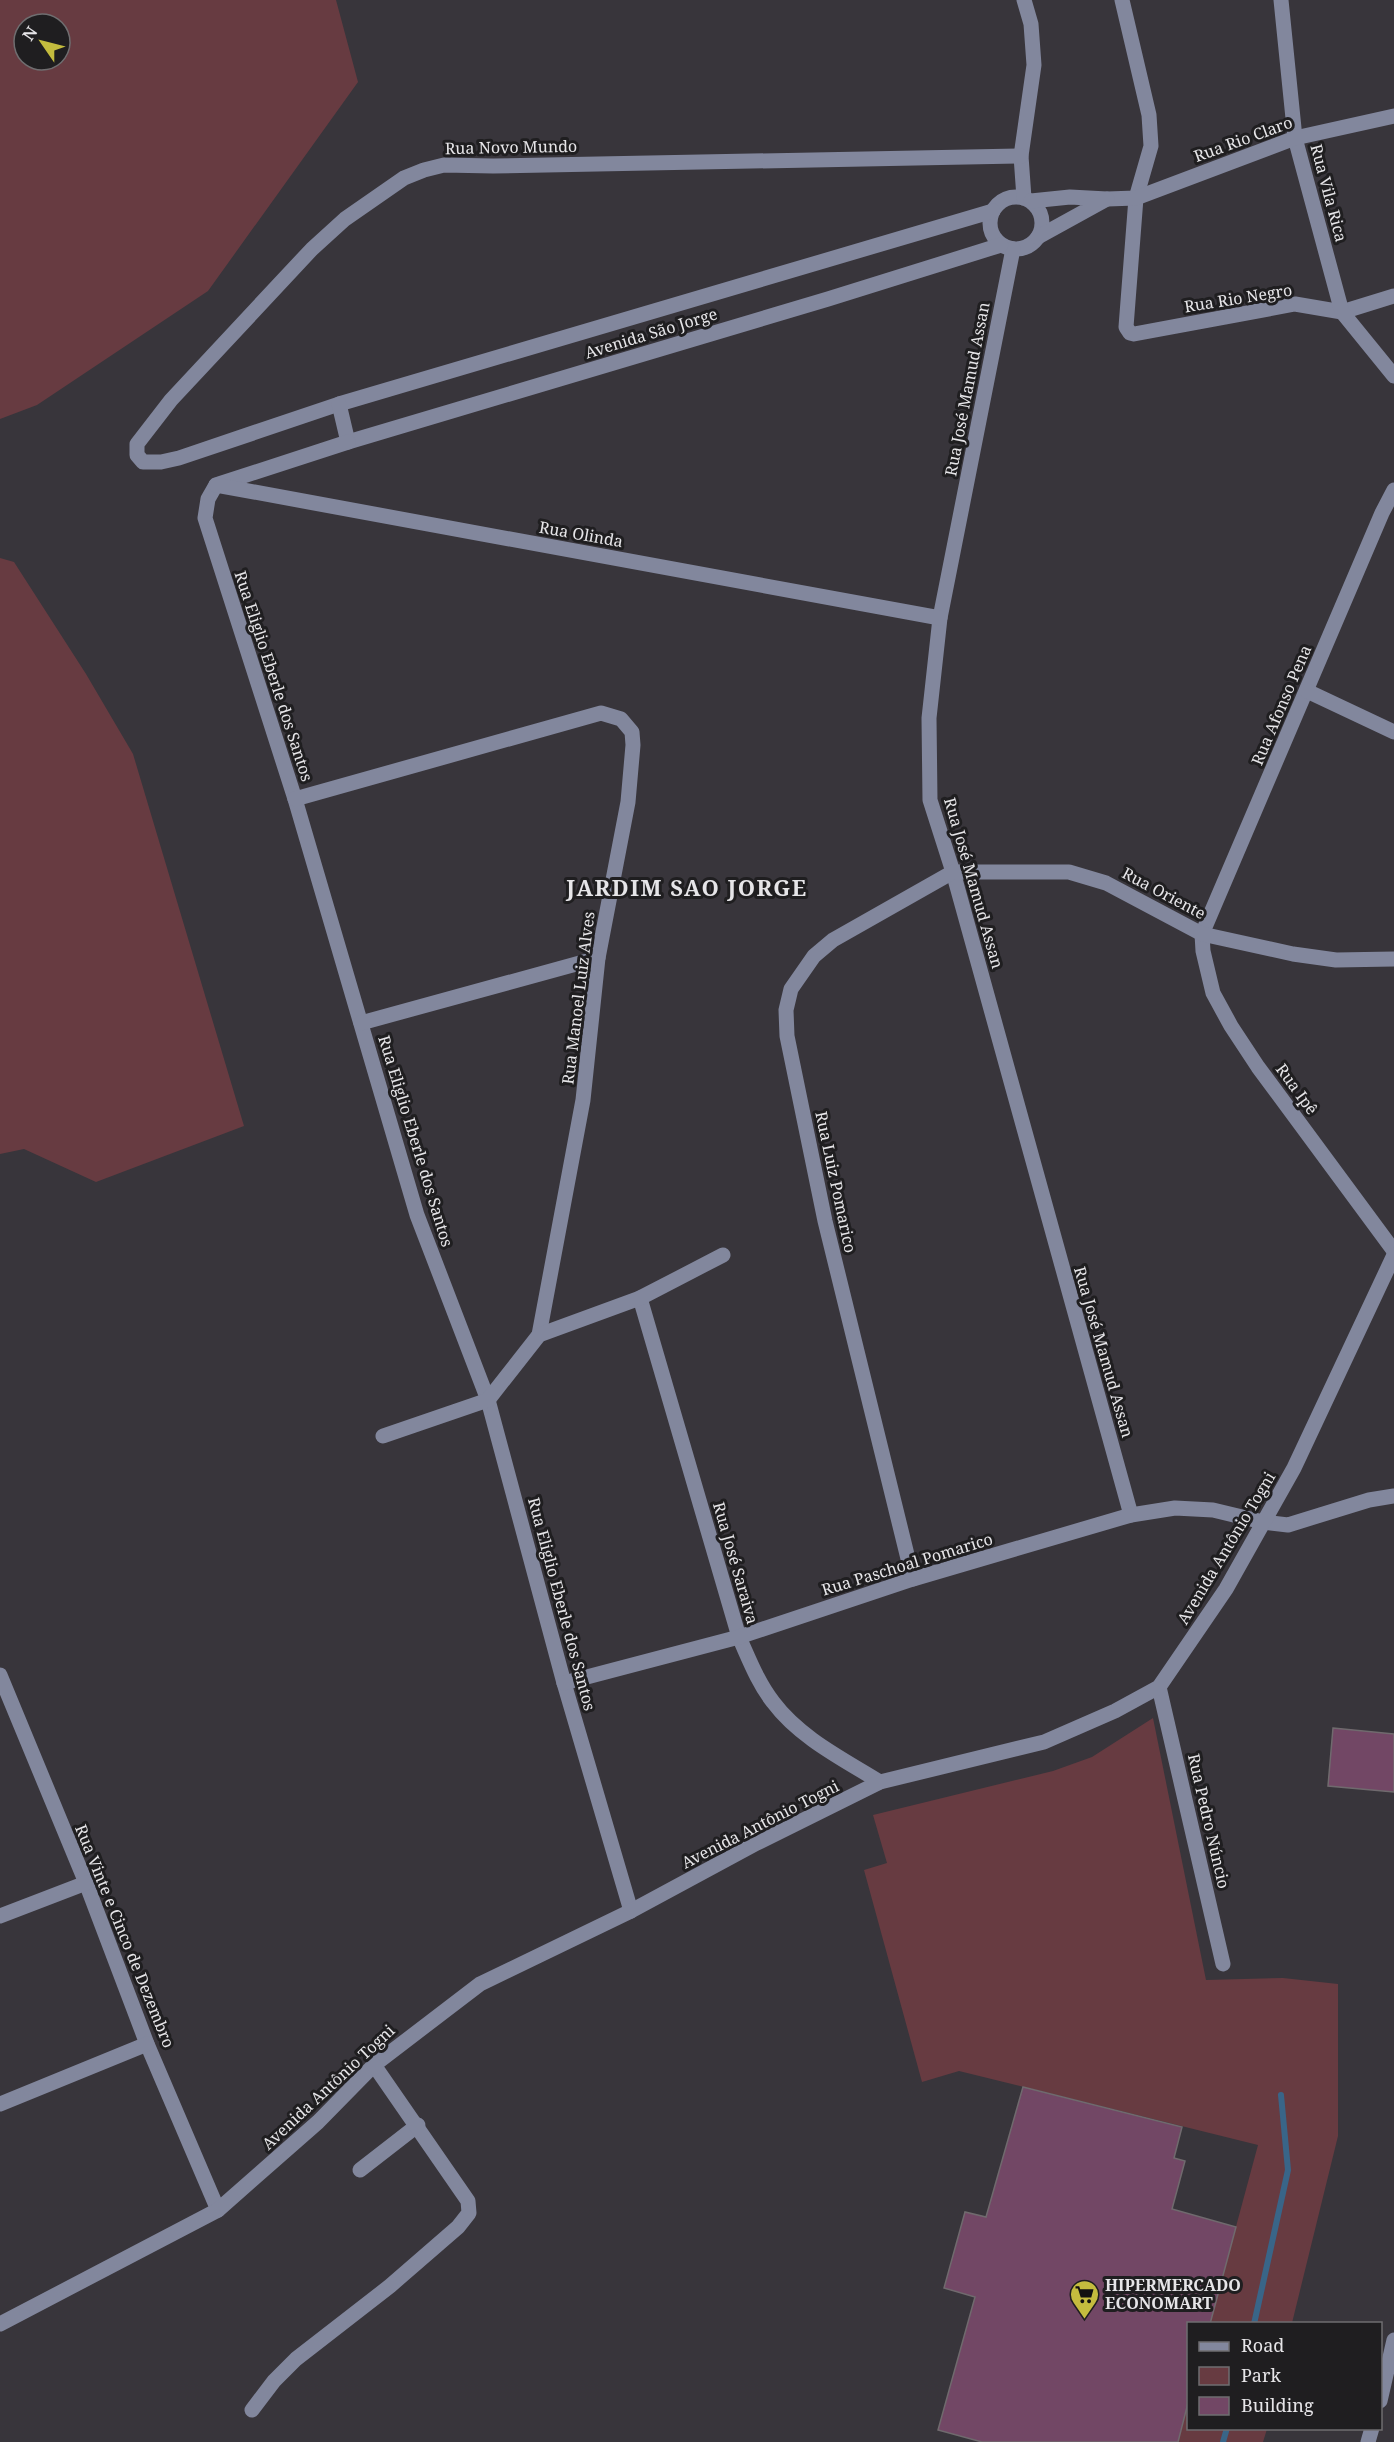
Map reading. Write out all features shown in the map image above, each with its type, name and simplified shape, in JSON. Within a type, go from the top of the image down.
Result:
[{"type":"street","points":[[1024,0],[1031,24],[1034,65],[1021,156],[1027,199],[1041,213],[1041,229],[1038,237]]},
{"type":"street","points":[[1122,0],[1150,127],[1151,146],[1136,198]]},
{"type":"street","name":"Rua Vila Rica","points":[[1281,0],[1295,138],[1342,312],[1394,376]]},
{"type":"street","name":"Rua Rio Claro","points":[[1107,199],[1136,198],[1295,138],[1394,116]]},
{"type":"street","name":"Rua Novo Mundo","points":[[179,458],[161,462],[143,462],[136,455],[137,444],[171,400],[312,249],[345,219],[374,198],[404,178],[424,170],[444,165],[1021,156]]},
{"type":"street","name":"Avenida São Jorge","points":[[179,458],[339,404],[993,211],[997,205],[1009,197],[1107,199]]},
{"type":"street","name":"Rua Rio Negro","points":[[1136,198],[1126,327],[1130,333],[1295,304],[1342,312],[1394,296]]},
{"type":"street","name":"Avenida São Jorge","points":[[216,485],[348,442],[828,299],[1007,247],[1027,246],[1038,237],[1107,199]]},
{"type":"street","points":[[993,211],[990,227],[993,235],[1007,247]]},
{"type":"street","name":"Rua José Mamud Assan","points":[[1007,247],[940,618],[929,718],[930,800],[1131,1515]]},
{"type":"street","points":[[339,404],[348,442]]},
{"type":"street","name":"Rua Olinda","points":[[216,485],[940,618]]},
{"type":"street","name":"Rua Eliglio Eberle dos Santos","points":[[216,485],[208,499],[206,518],[295,799],[417,1215],[488,1400],[564,1683],[631,1911]]},
{"type":"street","name":"Rua Afonso Pena","points":[[1202,934],[1307,691],[1388,516],[1394,490]]},
{"type":"street","points":[[1307,691],[1394,732]]},
{"type":"street","name":"Rua Manoel Luiz Alves","points":[[295,799],[601,713],[621,719],[632,732],[628,802],[598,958],[583,1100],[539,1335]]},
{"type":"street","name":"Rua Oriente","points":[[952,872],[1069,872],[1106,883],[1202,934],[1293,954],[1336,960],[1394,959]]},
{"type":"street","name":"Rua Luiz Pomarico","points":[[913,1579],[825,1221],[787,1036],[786,1010],[791,989],[799,975],[814,956],[833,940],[952,872]]},
{"type":"street","name":"Rua Ipê","points":[[1202,934],[1203,951],[1213,993],[1231,1026],[1258,1067],[1394,1251]]},
{"type":"street","points":[[362,1023],[598,958]]},
{"type":"street","name":"Avenida Antônio Togni","points":[[0,2324],[218,2210],[318,2122],[374,2064],[480,1984],[631,1911],[757,1843],[880,1782],[1044,1742],[1115,1711],[1159,1688],[1226,1589],[1294,1468],[1394,1255]]},
{"type":"street","points":[[383,1436],[488,1400],[539,1335],[640,1298],[723,1256]]},
{"type":"street","name":"Rua José Saraiva","points":[[640,1298],[739,1637],[756,1677],[772,1702],[787,1719],[816,1742],[880,1782]]},
{"type":"street","name":"Rua Paschoal Pomarico","points":[[564,1683],[739,1637],[913,1579],[1131,1515],[1174,1508],[1194,1509],[1238,1515],[1263,1522],[1288,1524],[1369,1500],[1394,1496]]},
{"type":"street","name":"Rua Vinte e Cinco de Dezembro","points":[[0,1675],[4,1702],[86,1883],[147,2044],[218,2210]]},
{"type":"street","name":"Rua Pedro Núncio","points":[[1159,1688],[1223,1964]]},
{"type":"street","points":[[0,1916],[86,1883]]},
{"type":"street","points":[[0,2104],[147,2044]]},
{"type":"street","points":[[252,2409],[274,2381],[296,2359],[390,2286],[458,2227],[469,2213],[468,2201],[374,2064]]},
{"type":"street","points":[[360,2170],[418,2125]]},
{"type":"street","points":[[1386,2385],[1394,2340]]},
{"type":"street","points":[[1382,2396],[1394,2369]]},
{"type":"green space","points":[[0,0],[336,0],[358,82],[208,291],[37,405],[0,419]]},
{"type":"green space","points":[[0,558],[14,562],[86,674],[133,754],[244,1126],[96,1182],[24,1149],[0,1154]]},
{"type":"green space","points":[[1153,1718],[1206,1980],[1283,1978],[1338,1984],[1338,2136],[1292,2322],[1210,2322],[1258,2145],[959,2071],[922,2082],[864,1870],[887,1863],[873,1815],[1053,1771],[1092,1757]]},
{"type":"green space","points":[[1187,2407],[1187,2430],[1267,2430],[1263,2442],[1178,2442]]},
{"type":"building","points":[[1333,1728],[1394,1734],[1394,1792],[1328,1786]]},
{"type":"building","points":[[1023,2087],[1182,2127],[1174,2158],[1185,2161],[1172,2209],[1236,2227],[1211,2322],[1187,2322],[1187,2407],[1178,2442],[982,2442],[938,2430],[975,2297],[944,2288],[965,2212],[986,2217]]},
{"type":"waterway","points":[[1254,2322],[1288,2170],[1281,2095]]},
{"type":"waterway","points":[[1223,2442],[1226,2430]]},
{"type":"place","name":"HIPERMERCADO ECONOMART","points":[[1084,2320]]},
{"type":"district","name":"JARDIM SAO JORGE","points":[[687,888]]}]
